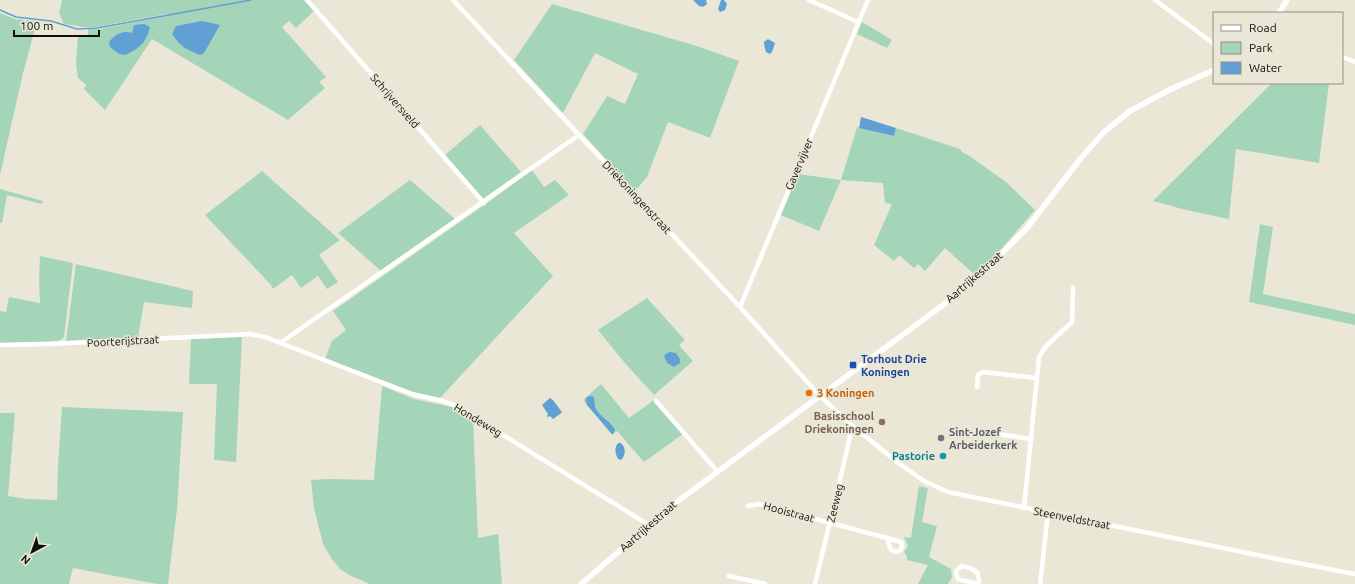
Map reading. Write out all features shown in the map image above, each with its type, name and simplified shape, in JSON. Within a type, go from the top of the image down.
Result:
[{"type":"street","name":"Schrijversveld","points":[[307,0],[484,202]]},
{"type":"street","name":"Driekoningenstraat","points":[[453,0],[740,307],[819,395]]},
{"type":"street","points":[[809,0],[858,22]]},
{"type":"street","name":"Gavervijver","points":[[740,307],[868,0]]},
{"type":"street","points":[[1155,0],[1213,43]]},
{"type":"street","points":[[1280,12],[1287,0]]},
{"type":"street","points":[[1343,57],[1355,62]]},
{"type":"street","name":"Aartrijkestraat","points":[[581,584],[674,504],[819,395],[962,291],[1027,228],[1081,158],[1104,132],[1130,111],[1169,90],[1213,70]]},
{"type":"street","points":[[280,343],[579,135]]},
{"type":"street","points":[[1024,508],[1039,357],[1046,346],[1072,322],[1072,288]]},
{"type":"street","name":"Hondeweg","points":[[246,334],[280,343],[412,394],[443,401],[456,406],[649,525]]},
{"type":"street","name":"Poorterijstraat","points":[[0,345],[56,344],[246,334]]},
{"type":"street","points":[[977,387],[978,375],[983,372],[1037,378]]},
{"type":"street","name":"Steenveldstraat","points":[[819,395],[848,422],[897,462],[924,481],[941,490],[1048,513],[1355,574]]},
{"type":"street","points":[[656,400],[717,471]]},
{"type":"street","name":"Zeeweg","points":[[815,584],[850,436],[848,422]]},
{"type":"street","points":[[984,432],[1031,439]]},
{"type":"street","name":"Hooistraat","points":[[748,506],[759,504],[887,538]]},
{"type":"street","points":[[1040,584],[1048,513]]},
{"type":"street","points":[[962,566],[974,570],[978,576],[980,584],[958,579],[956,573],[957,570],[962,566]]},
{"type":"street","points":[[728,576],[765,584]]},
{"type":"green space","points":[[62,0],[304,0],[314,11],[296,28],[289,21],[282,27],[326,77],[319,82],[325,88],[288,120],[152,39],[105,110],[84,89],[86,85],[78,78],[76,64],[78,37],[88,36],[88,29],[100,29],[165,16],[167,14],[96,27],[83,27],[64,24],[59,13]]},
{"type":"green space","points":[[552,4],[697,46],[739,61],[710,138],[668,122],[647,177],[635,191],[583,134],[607,96],[625,104],[638,74],[595,53],[563,113],[514,60]]},
{"type":"green space","points":[[0,13],[15,19],[37,21],[23,73],[0,175]]},
{"type":"green space","points":[[862,22],[892,40],[887,48],[857,34]]},
{"type":"green space","points":[[1271,84],[1329,84],[1319,163],[1236,149],[1229,219],[1153,201]]},
{"type":"green space","points":[[480,125],[521,172],[483,199],[445,155]]},
{"type":"green space","points":[[857,127],[894,136],[896,128],[960,149],[962,152],[1006,182],[1035,210],[991,261],[975,275],[945,248],[925,271],[918,264],[914,268],[899,255],[894,261],[874,245],[892,204],[885,203],[883,183],[841,180]]},
{"type":"green space","points":[[532,170],[544,187],[555,180],[569,195],[514,233],[553,276],[440,398],[421,395],[325,359],[332,341],[346,330],[333,311]]},
{"type":"green space","points":[[262,171],[340,240],[319,255],[338,282],[327,289],[318,276],[301,288],[292,275],[273,289],[271,285],[205,215]]},
{"type":"green space","points":[[798,174],[841,180],[819,231],[781,215]]},
{"type":"green space","points":[[410,180],[455,219],[383,271],[338,233]]},
{"type":"green space","points":[[0,189],[43,201],[42,204],[7,195],[2,223],[0,223]]},
{"type":"green space","points":[[1260,224],[1273,227],[1263,294],[1355,314],[1355,325],[1249,302]]},
{"type":"green space","points":[[40,256],[73,263],[64,337],[57,341],[0,343],[0,311],[6,312],[9,297],[40,303]]},
{"type":"green space","points":[[76,264],[193,291],[192,308],[144,302],[138,338],[66,341]]},
{"type":"green space","points":[[647,298],[685,340],[679,345],[693,361],[654,395],[598,330]]},
{"type":"green space","points":[[242,337],[236,462],[214,460],[217,384],[189,384],[191,339]]},
{"type":"green space","points":[[601,384],[629,418],[654,400],[683,434],[644,462],[617,431],[612,435],[583,400]]},
{"type":"green space","points":[[382,386],[414,399],[452,407],[473,418],[478,538],[498,534],[502,584],[370,584],[349,575],[340,569],[332,559],[323,544],[314,508],[311,480],[374,480]]},
{"type":"green space","points":[[62,407],[183,412],[177,509],[168,584],[157,584],[73,568],[69,584],[0,584],[0,413],[15,413],[8,496],[27,499],[57,500]]},
{"type":"green space","points":[[919,486],[928,488],[922,522],[937,526],[929,557],[951,569],[952,577],[948,584],[918,584],[928,565],[907,560],[904,552],[908,546],[904,537],[911,538]]},
{"type":"water","points":[[693,0],[706,0],[707,4],[703,7],[699,6]]},
{"type":"water","points":[[721,0],[724,0],[727,4],[725,10],[720,12],[718,9]]},
{"type":"water","points":[[202,21],[220,25],[204,53],[200,55],[184,47],[172,34],[176,26]]},
{"type":"water","points":[[144,24],[150,27],[147,37],[135,50],[125,55],[119,54],[110,47],[109,42],[116,35],[125,32],[132,33],[134,25]]},
{"type":"water","points":[[768,39],[775,43],[770,54],[766,52],[764,44],[764,42]]},
{"type":"water","points":[[861,117],[896,128],[894,136],[859,128]]},
{"type":"water","points":[[670,352],[676,353],[680,359],[680,363],[674,367],[667,363],[664,356]]},
{"type":"water","points":[[587,397],[594,397],[595,406],[598,412],[611,424],[615,430],[613,434],[587,405]]},
{"type":"water","points":[[550,398],[562,412],[553,419],[550,416],[547,416],[548,414],[542,405]]},
{"type":"water","points":[[618,443],[621,443],[625,449],[625,454],[621,460],[618,459],[615,449]]},
{"type":"waterway","points":[[0,10],[16,17],[51,21],[77,29],[97,28],[251,0]]},
{"type":"place","name":"Torhout Drie Koningen","points":[[853,365]]},
{"type":"place","name":"3 Koningen","points":[[809,393]]},
{"type":"place","name":"Basisschool Driekoningen","points":[[882,422]]},
{"type":"place","name":"Sint-Jozef Arbeiderkerk","points":[[941,438]]},
{"type":"place","name":"Pastorie","points":[[943,456]]}]
